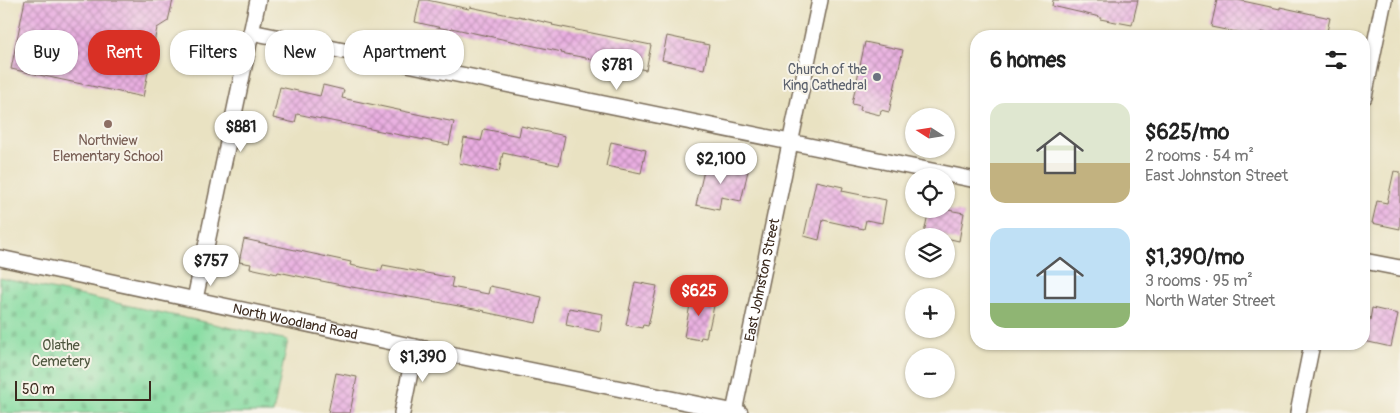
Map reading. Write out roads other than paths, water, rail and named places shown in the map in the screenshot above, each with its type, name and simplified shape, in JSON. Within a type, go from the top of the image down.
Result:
[{"type":"street","points":[[251,30],[258,0]]},
{"type":"street","name":"East Johnston Street","points":[[737,412],[820,0]]},
{"type":"street","points":[[1370,68],[1384,0]]},
{"type":"street","points":[[255,33],[970,179]]},
{"type":"street","points":[[195,299],[242,75]]},
{"type":"street","name":"North Woodland Road","points":[[0,258],[415,347],[737,412]]},
{"type":"street","points":[[1370,262],[1400,268]]},
{"type":"street","points":[[402,413],[415,347]]},
{"type":"street","points":[[1298,413],[1311,350]]},
{"type":"place","name":"Church of the King Cathedral","points":[[877,77]]},
{"type":"place","name":"Northview Elementary School","points":[[108,124]]},
{"type":"park label","name":"Olathe Cemetery","points":[[61,354]]}]
